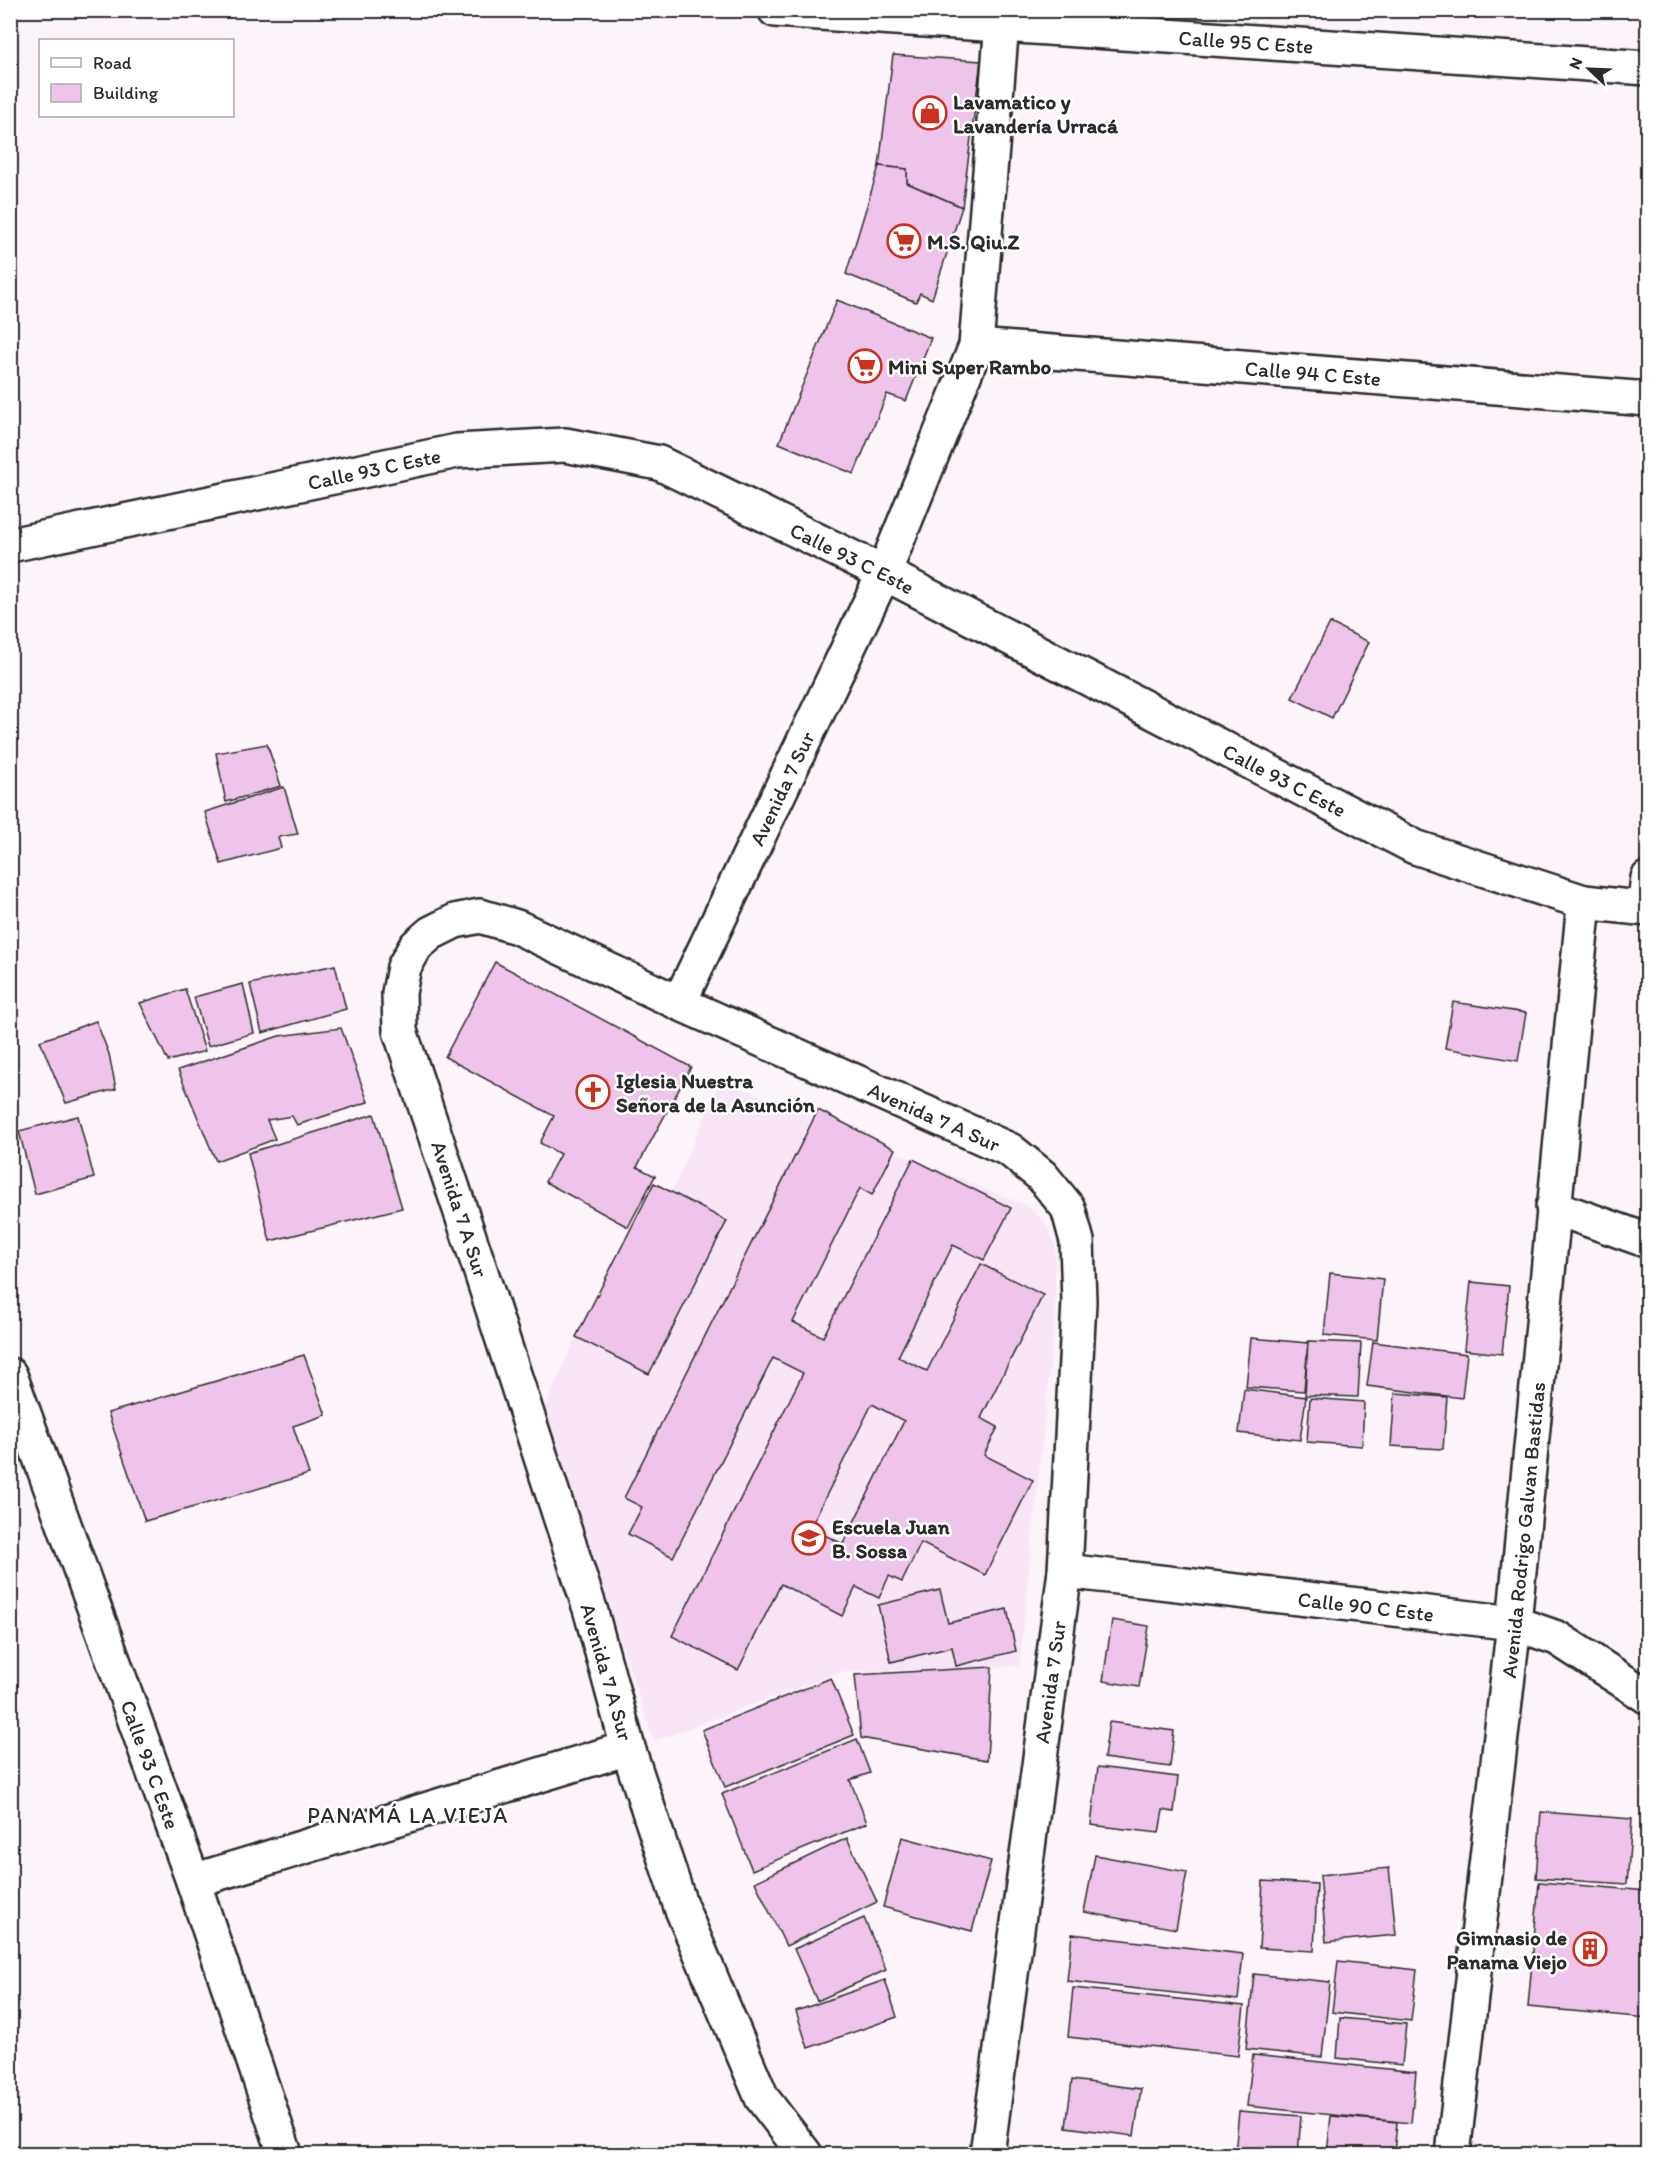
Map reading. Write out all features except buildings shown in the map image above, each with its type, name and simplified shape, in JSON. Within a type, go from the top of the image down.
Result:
[{"type":"street","name":"Calle 95 C Este","points":[[775,10],[1002,18],[1647,68]]},
{"type":"street","points":[[884,573],[976,346],[1002,18]]},
{"type":"street","name":"Calle 94 C Este","points":[[976,346],[1647,399]]},
{"type":"street","name":"Calle 93 C Este","points":[[10,545],[457,451],[565,445],[659,463],[884,573],[1415,847],[1584,902],[1646,898]]},
{"type":"street","name":"Avenida 7 Sur","points":[[679,1004],[884,573]]},
{"type":"street","name":"Avenida Rodrigo Galvan Bastidas","points":[[1453,2154],[1514,1623],[1584,902]]},
{"type":"street","name":"Avenida 7 A Sur","points":[[806,2154],[762,2098],[681,1907],[628,1748],[591,1612],[400,1031],[399,993],[404,967],[416,946],[431,933],[454,921],[480,916],[517,927],[679,1004],[1010,1150],[1042,1176],[1068,1208]]},
{"type":"street","points":[[1553,1207],[1647,1241]]},
{"type":"street","name":"Avenida 7 Sur","points":[[987,2154],[1065,1571],[1079,1302],[1077,1241],[1068,1208]]},
{"type":"street","name":"Calle 93 C Este","points":[[10,1375],[193,1881],[285,2154]]},
{"type":"street","name":"Calle 90 C Este","points":[[1065,1571],[1514,1623],[1557,1638],[1647,1698]]},
{"type":"street","points":[[193,1881],[628,1748]]},
{"type":"shaded area","name":"Escuela Juan B. Sossa","points":[[721,1080],[1027,1206],[1045,1222],[1055,1244],[1055,1316],[1019,1666],[840,1672],[654,1741],[544,1410],[576,1337],[654,1183],[672,1192]]},
{"type":"place","name":"Lavamatico y Lavandería Urracá","points":[[930,113]]},
{"type":"place","name":"M.S. Qiu.Z","points":[[904,241]]},
{"type":"place","name":"Mini Super Rambo","points":[[865,366]]},
{"type":"place","name":"Iglesia Nuestra Señora de la Asunción","points":[[593,1092]]},
{"type":"place","name":"Escuela Juan B. Sossa","points":[[809,1538]]},
{"type":"place","name":"Gimnasio de Panama Viejo","points":[[1590,1949]]},
{"type":"district","name":"PANAMÁ LA VIEJA","points":[[408,1815]]}]
